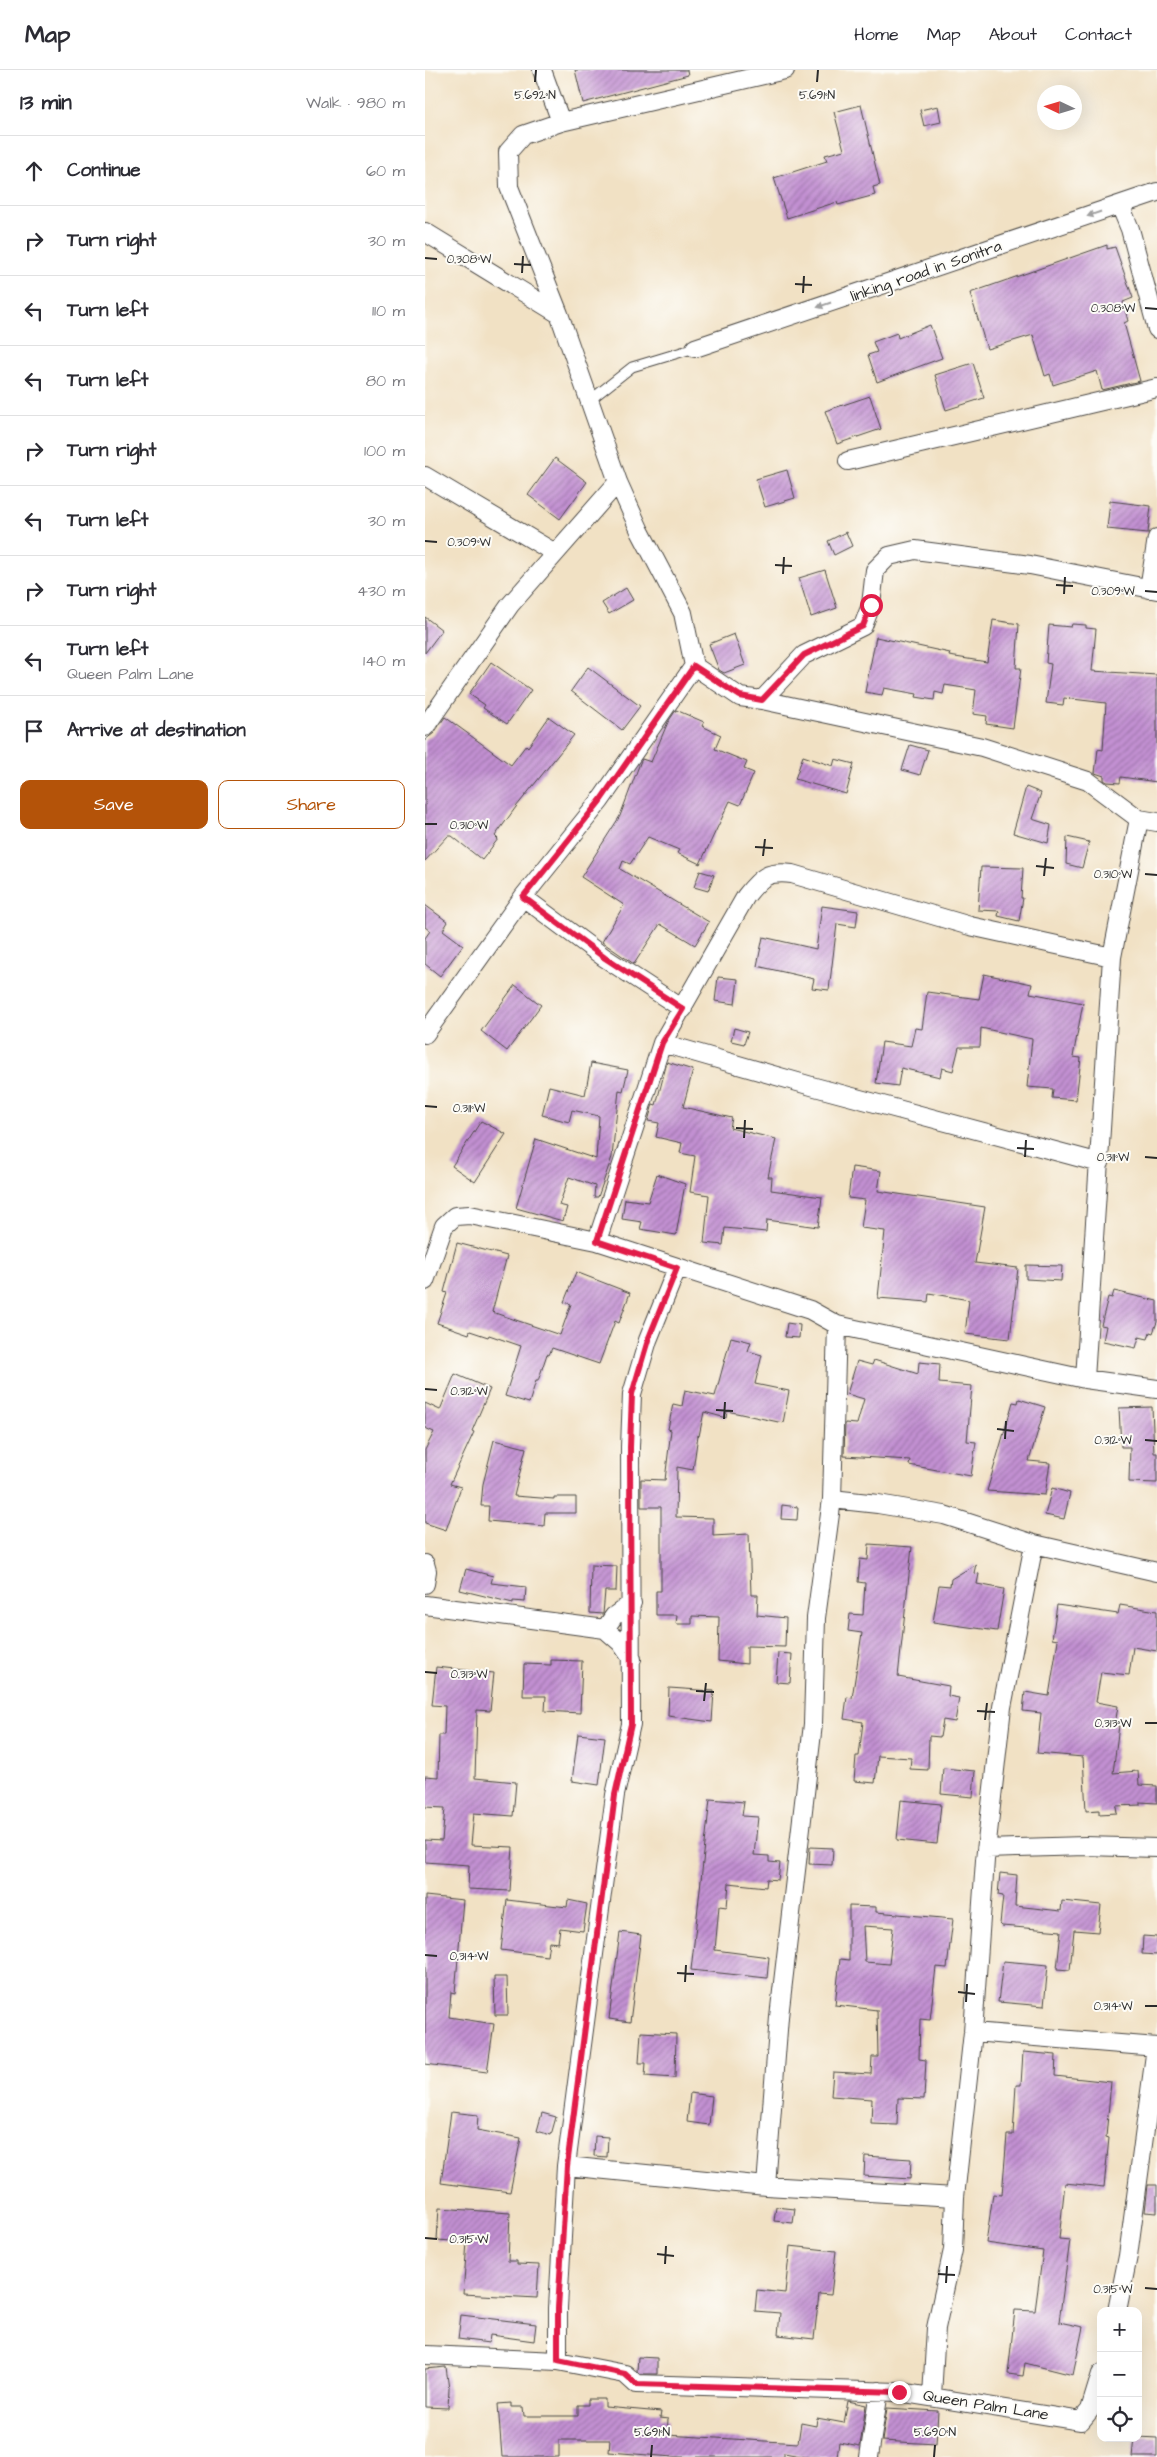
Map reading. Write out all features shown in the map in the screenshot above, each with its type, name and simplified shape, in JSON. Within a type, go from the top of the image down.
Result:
[{"type":"street","points":[[542,70],[561,122]]},
{"type":"street","points":[[785,70],[756,73],[561,122],[523,135],[508,152],[509,187],[559,314],[618,482],[640,531],[683,613],[694,666],[740,696],[991,750],[1088,781],[1139,819],[1157,822]]},
{"type":"street","name":"linking road in Sonitra","points":[[695,348],[1157,192]]},
{"type":"street","points":[[1120,205],[1130,229],[1157,329]]},
{"type":"street","points":[[425,232],[559,314]]},
{"type":"street","points":[[848,461],[1157,388]]},
{"type":"street","points":[[425,476],[555,553]]},
{"type":"street","points":[[425,727],[509,605],[618,482]]},
{"type":"street","points":[[762,700],[804,655],[863,626],[871,605],[875,570],[889,556],[915,550],[925,551],[1030,565],[1153,590],[1157,538]]},
{"type":"street","points":[[425,1034],[523,897],[600,801],[694,666]]},
{"type":"street","points":[[1085,1379],[1112,957],[1139,819]]},
{"type":"street","points":[[597,1241],[662,1043],[746,896],[758,881],[774,872],[791,874],[970,926],[1112,957]]},
{"type":"street","points":[[523,897],[605,958],[683,1009]]},
{"type":"street","points":[[662,1043],[815,1087],[1100,1163]]},
{"type":"street","points":[[425,1281],[444,1226],[455,1216],[470,1215],[597,1241],[810,1310],[837,1324],[1085,1379],[1157,1389]]},
{"type":"street","points":[[558,2360],[558,2308],[567,2166],[615,1795],[631,1724],[630,1447],[632,1394],[648,1340],[677,1268]]},
{"type":"street","points":[[765,2186],[779,2017],[813,1724],[816,1618],[832,1499],[837,1324]]},
{"type":"street","points":[[832,1499],[944,1514],[1034,1544],[1157,1572]]},
{"type":"street","points":[[932,2396],[936,2328],[953,2250],[955,2197],[973,2032],[986,1849],[1002,1707],[1034,1544]]},
{"type":"street","points":[[425,1564],[427,1571],[425,1584]]},
{"type":"street","points":[[605,1629],[614,1616],[632,1603]]},
{"type":"street","points":[[425,1605],[605,1629],[621,1643],[632,1659]]},
{"type":"street","points":[[986,1849],[1085,1846],[1157,1848]]},
{"type":"street","points":[[973,2032],[1157,2047],[1128,2256],[1118,2307]]},
{"type":"street","points":[[567,2166],[765,2186],[955,2197]]},
{"type":"street","name":"Queen Palm Lane","points":[[425,2355],[558,2360],[625,2374],[636,2384],[879,2391],[932,2396],[1081,2421],[1090,2410],[1097,2387]]},
{"type":"street","points":[[869,2457],[879,2391]]},
{"type":"lane","points":[[589,401],[632,367],[695,348]]},
{"type":"building","points":[[575,70],[687,70],[688,75],[583,103]]},
{"type":"building","points":[[861,105],[880,185],[873,187],[875,195],[838,205],[837,202],[787,218],[774,178],[827,161],[825,155],[844,150],[834,112]]},
{"type":"building","points":[[938,106],[941,122],[924,126],[920,110]]},
{"type":"building","points":[[1107,245],[1107,249],[1115,247],[1133,298],[1123,302],[1128,321],[1124,323],[1140,381],[1102,390],[1097,371],[1053,385],[1050,374],[1045,376],[1033,335],[987,349],[970,293]]},
{"type":"building","points":[[930,325],[942,358],[877,382],[868,355],[877,352],[873,342],[897,333],[898,338]]},
{"type":"building","points":[[973,363],[984,398],[946,410],[935,375]]},
{"type":"building","points":[[870,396],[881,429],[837,444],[825,411]]},
{"type":"building","points":[[555,458],[587,482],[560,519],[528,495]]},
{"type":"building","points":[[787,470],[795,498],[765,507],[756,479]]},
{"type":"building","points":[[1110,501],[1151,506],[1148,533],[1107,529]]},
{"type":"building","points":[[846,532],[852,546],[834,555],[828,541]]},
{"type":"building","points":[[825,570],[837,608],[811,617],[799,578]]},
{"type":"building","points":[[626,588],[633,600],[609,614],[602,603]]},
{"type":"building","points":[[425,617],[442,630],[425,653]]},
{"type":"building","points":[[993,620],[1019,624],[1016,668],[1021,668],[1013,728],[986,724],[987,716],[973,714],[976,690],[945,685],[943,694],[935,692],[934,700],[916,697],[917,694],[884,688],[882,695],[865,692],[876,637],[950,653],[949,656],[987,662]]},
{"type":"building","points":[[1072,624],[1086,625],[1086,628],[1096,629],[1092,671],[1157,675],[1157,782],[1121,777],[1120,783],[1107,782],[1104,780],[1104,776],[1095,773],[1098,749],[1103,750],[1106,703],[1064,698],[1063,705],[1046,703],[1051,664],[1046,663],[1049,625],[1071,627]]},
{"type":"building","points":[[734,634],[745,665],[724,673],[719,670],[709,644]]},
{"type":"building","points":[[491,662],[531,690],[507,724],[483,708],[485,705],[469,694]]},
{"type":"building","points":[[588,667],[640,706],[622,730],[571,691]]},
{"type":"building","points":[[676,710],[704,722],[702,726],[721,735],[715,749],[747,762],[744,769],[754,773],[740,805],[730,801],[700,864],[677,853],[679,850],[648,837],[630,864],[623,861],[620,869],[709,922],[695,945],[660,924],[634,964],[602,942],[624,905],[581,877],[620,816],[642,759],[651,762],[668,722]]},
{"type":"building","points":[[445,717],[511,765],[526,745],[528,747],[549,717],[574,735],[516,807],[495,836],[498,839],[482,860],[452,836],[448,836],[425,861],[425,740],[434,733]]},
{"type":"building","points":[[910,745],[928,750],[920,775],[902,770]]},
{"type":"building","points":[[803,756],[833,766],[835,759],[854,764],[846,794],[795,779]]},
{"type":"building","points":[[1026,787],[1041,793],[1032,819],[1051,825],[1048,843],[1013,833]]},
{"type":"building","points":[[1067,837],[1089,842],[1082,868],[1066,864]]},
{"type":"building","points":[[981,867],[1023,868],[1021,898],[1023,898],[1019,921],[998,916],[999,911],[978,910]]},
{"type":"building","points":[[700,871],[714,875],[708,891],[694,887]]},
{"type":"building","points":[[425,905],[448,922],[443,930],[463,945],[440,976],[425,964],[425,938],[430,931],[425,927]]},
{"type":"building","points":[[822,906],[858,911],[856,927],[837,924],[829,990],[812,988],[814,979],[757,966],[763,937],[816,949]]},
{"type":"building","points":[[984,974],[1032,984],[1030,993],[1083,1003],[1073,1057],[1081,1058],[1076,1100],[1052,1098],[1053,1089],[1027,1087],[1032,1039],[981,1028],[980,1047],[959,1047],[953,1071],[942,1068],[940,1077],[901,1068],[898,1086],[876,1083],[882,1042],[911,1046],[915,1028],[922,1029],[927,992],[979,999]]},
{"type":"building","points":[[718,977],[738,979],[735,1004],[715,1001]]},
{"type":"building","points":[[515,985],[541,1005],[507,1051],[481,1031]]},
{"type":"building","points":[[734,1028],[748,1032],[744,1044],[731,1041]]},
{"type":"building","points":[[667,1062],[693,1070],[683,1107],[732,1118],[730,1128],[776,1139],[768,1177],[772,1177],[771,1190],[822,1197],[818,1227],[767,1220],[766,1232],[725,1228],[723,1245],[704,1243],[709,1195],[690,1192],[695,1156],[680,1153],[682,1143],[656,1137],[659,1123],[648,1121],[653,1104],[656,1105]]},
{"type":"building","points":[[591,1063],[628,1070],[623,1091],[619,1090],[612,1157],[598,1197],[594,1197],[595,1186],[569,1177],[559,1205],[567,1207],[563,1221],[516,1208],[536,1139],[596,1159],[599,1116],[572,1110],[569,1122],[542,1115],[549,1086],[585,1095]]},
{"type":"building","points":[[481,1121],[506,1134],[475,1182],[452,1166]]},
{"type":"building","points":[[852,1167],[881,1171],[878,1191],[985,1207],[975,1263],[1018,1268],[1010,1339],[965,1334],[969,1300],[929,1293],[928,1302],[878,1298],[885,1231],[861,1228],[865,1200],[848,1198]]},
{"type":"building","points":[[657,1174],[685,1184],[676,1235],[640,1229],[642,1222],[622,1219],[625,1199],[648,1202]]},
{"type":"building","points":[[457,1243],[507,1256],[492,1312],[560,1335],[571,1304],[564,1302],[576,1272],[630,1293],[619,1323],[615,1321],[599,1364],[552,1348],[549,1355],[547,1354],[529,1403],[505,1396],[521,1346],[489,1335],[488,1337],[470,1331],[469,1334],[437,1323],[447,1293],[444,1292]]},
{"type":"building","points":[[1026,1265],[1062,1266],[1061,1281],[1026,1279]]},
{"type":"building","points":[[1114,1291],[1157,1301],[1157,1322],[1153,1333],[1150,1332],[1148,1339],[1139,1337],[1136,1348],[1103,1341],[1106,1326],[1101,1325],[1108,1297],[1112,1298]]},
{"type":"building","points":[[787,1323],[800,1325],[799,1338],[785,1337]]},
{"type":"building","points":[[731,1337],[751,1342],[748,1351],[762,1355],[755,1384],[789,1391],[783,1423],[727,1411],[726,1418],[704,1412],[698,1435],[693,1470],[677,1467],[676,1517],[713,1518],[713,1536],[749,1534],[751,1595],[758,1595],[757,1615],[786,1618],[785,1647],[747,1646],[747,1664],[718,1661],[719,1617],[692,1616],[692,1624],[676,1624],[677,1615],[656,1615],[656,1591],[661,1591],[661,1507],[641,1507],[641,1479],[665,1480],[671,1430],[668,1429],[673,1404],[682,1406],[685,1390],[715,1396]]},
{"type":"building","points":[[874,1360],[918,1374],[919,1362],[940,1364],[939,1383],[972,1386],[967,1441],[976,1442],[971,1476],[909,1465],[910,1460],[844,1456],[845,1423],[857,1424],[864,1399],[847,1394],[857,1361],[872,1365]]},
{"type":"building","points":[[455,1374],[490,1389],[472,1431],[474,1432],[450,1484],[461,1487],[446,1530],[425,1523],[425,1450],[434,1432],[425,1428],[425,1403],[440,1410]]},
{"type":"building","points":[[1019,1399],[1045,1407],[1029,1461],[1050,1463],[1045,1495],[987,1491],[1013,1402],[1018,1403]]},
{"type":"building","points":[[1152,1407],[1154,1453],[1157,1453],[1157,1483],[1129,1482],[1130,1447],[1121,1447],[1119,1408]]},
{"type":"building","points":[[494,1440],[526,1448],[514,1496],[554,1499],[554,1497],[576,1497],[576,1513],[545,1513],[544,1526],[488,1521],[489,1506],[481,1506],[483,1484]]},
{"type":"building","points":[[1052,1488],[1070,1493],[1064,1519],[1045,1515]]},
{"type":"building","points":[[782,1505],[798,1507],[797,1520],[781,1519]]},
{"type":"building","points":[[869,1544],[912,1547],[898,1677],[949,1686],[948,1696],[959,1698],[955,1722],[943,1720],[940,1737],[929,1736],[928,1770],[910,1769],[911,1758],[878,1756],[875,1783],[854,1781],[856,1756],[859,1756],[863,1722],[844,1719],[847,1697],[852,1698],[862,1633],[848,1631],[850,1614],[863,1615],[865,1583],[858,1582],[860,1559],[868,1560]]},
{"type":"building","points":[[976,1564],[974,1573],[979,1574],[977,1584],[1004,1589],[997,1631],[933,1622],[939,1585],[950,1586],[951,1579]]},
{"type":"building","points":[[591,1565],[617,1566],[616,1591],[605,1591],[603,1614],[590,1613]]},
{"type":"building","points":[[466,1569],[493,1576],[491,1583],[526,1587],[525,1602],[513,1601],[513,1603],[460,1590]]},
{"type":"building","points":[[1057,1605],[1118,1614],[1120,1605],[1157,1611],[1157,1651],[1133,1647],[1129,1675],[1101,1672],[1096,1702],[1118,1706],[1115,1725],[1119,1725],[1113,1773],[1138,1771],[1139,1785],[1157,1786],[1157,1803],[1140,1802],[1140,1805],[1116,1806],[1117,1813],[1099,1814],[1099,1810],[1086,1811],[1083,1757],[1037,1753],[1041,1713],[1023,1711],[1025,1692],[1049,1696],[1058,1640],[1052,1639]]},
{"type":"building","points":[[778,1653],[792,1654],[790,1683],[776,1682]]},
{"type":"building","points":[[551,1660],[582,1661],[580,1713],[545,1711],[546,1696],[523,1696],[524,1664],[551,1665]]},
{"type":"building","points":[[436,1667],[494,1673],[490,1711],[477,1710],[475,1778],[516,1782],[513,1816],[474,1813],[471,1845],[513,1847],[510,1891],[468,1889],[469,1865],[425,1862],[425,1840],[442,1841],[445,1808],[425,1807],[425,1776],[438,1777],[439,1735],[444,1735],[445,1706],[432,1705]]},
{"type":"building","points":[[669,1688],[714,1691],[712,1722],[668,1716]]},
{"type":"building","points":[[578,1734],[605,1737],[599,1785],[572,1781]]},
{"type":"building","points":[[943,1768],[975,1771],[973,1797],[941,1794]]},
{"type":"building","points":[[710,1799],[744,1802],[742,1816],[758,1817],[754,1855],[769,1856],[769,1862],[780,1863],[778,1880],[767,1879],[766,1887],[729,1883],[727,1907],[719,1906],[715,1950],[769,1957],[767,1978],[691,1970]]},
{"type":"building","points":[[901,1800],[941,1804],[937,1844],[897,1840]]},
{"type":"building","points":[[810,1847],[833,1848],[832,1865],[809,1864]]},
{"type":"building","points":[[1000,1873],[1017,1875],[1015,1906],[1061,1911],[1062,1901],[1101,1905],[1098,1932],[1074,1930],[1070,1970],[1057,1969],[1061,1931],[1002,1926],[1000,1924],[1003,1896],[998,1895]]},
{"type":"building","points":[[425,1896],[463,1900],[455,1993],[451,1992],[449,2017],[494,2024],[487,2072],[425,2064]]},
{"type":"building","points":[[507,1900],[567,1907],[568,1900],[587,1904],[583,1931],[560,1928],[558,1943],[549,1942],[547,1956],[501,1950]]},
{"type":"building","points":[[849,1906],[876,1907],[876,1912],[953,1919],[947,1968],[936,1967],[930,2020],[920,2019],[919,2059],[926,2060],[924,2099],[898,2098],[897,2125],[871,2124],[872,2099],[831,2096],[833,2072],[871,2074],[872,2057],[878,2057],[877,2010],[835,2005],[840,1959],[849,1960]],"holes":[[[863,1926],[893,1928],[889,1964],[865,1962]]]},
{"type":"building","points":[[620,1932],[641,1935],[630,2022],[609,2019]]},
{"type":"building","points":[[1143,1936],[1157,1937],[1157,1955],[1142,1954]]},
{"type":"building","points":[[1003,1961],[1048,1965],[1044,2006],[998,2002]]},
{"type":"building","points":[[494,1977],[507,1977],[508,2015],[495,2015]]},
{"type":"building","points":[[641,2032],[676,2034],[675,2078],[645,2076],[646,2063],[639,2063]]},
{"type":"building","points":[[1023,2052],[1056,2055],[1055,2076],[1111,2082],[1106,2137],[1109,2138],[1104,2187],[1065,2183],[1059,2239],[1070,2240],[1059,2322],[1083,2327],[1073,2375],[1025,2363],[1023,2376],[1008,2374],[1015,2310],[1035,2311],[1043,2251],[986,2243],[993,2194],[1002,2195],[1007,2135],[1013,2135],[1016,2085],[1021,2085]]},
{"type":"building","points":[[690,2093],[712,2096],[709,2125],[687,2122]]},
{"type":"building","points":[[451,2112],[478,2115],[477,2130],[521,2138],[510,2192],[441,2183]]},
{"type":"building","points":[[542,2113],[556,2117],[551,2135],[537,2131]]},
{"type":"building","points":[[595,2136],[608,2137],[607,2157],[594,2156]]},
{"type":"building","points":[[865,2156],[911,2159],[910,2179],[864,2176]]},
{"type":"building","points":[[1148,2185],[1157,2185],[1157,2213],[1145,2212]]},
{"type":"building","points":[[776,2207],[795,2209],[793,2223],[774,2221]]},
{"type":"building","points":[[439,2208],[510,2213],[508,2261],[517,2261],[517,2264],[539,2265],[537,2298],[463,2294],[467,2242],[437,2240]]},
{"type":"building","points":[[790,2246],[836,2251],[831,2295],[819,2294],[814,2339],[778,2335],[780,2313],[755,2311],[757,2290],[785,2293]]},
{"type":"building","points":[[461,2315],[536,2324],[534,2341],[490,2335],[489,2343],[458,2339]]},
{"type":"building","points":[[638,2357],[657,2358],[657,2374],[640,2374],[637,2371]]},
{"type":"building","points":[[446,2367],[449,2389],[448,2408],[425,2407],[425,2369]]},
{"type":"building","points":[[588,2399],[605,2399],[605,2407],[661,2412],[660,2418],[668,2419],[667,2435],[798,2443],[801,2423],[816,2426],[817,2418],[844,2423],[848,2401],[866,2405],[860,2446],[839,2442],[837,2457],[806,2457],[784,2453],[784,2457],[674,2457],[609,2452],[610,2440],[559,2440],[559,2457],[502,2457],[498,2404],[511,2403],[511,2407],[523,2407],[524,2416],[578,2416],[578,2405],[588,2405]]},
{"type":"building","points":[[887,2408],[938,2411],[936,2444],[882,2441]]},
{"type":"building","points":[[1142,2437],[1157,2438],[1157,2457],[1132,2457],[1134,2442],[1142,2442]]},
{"type":"route","points":[[871,605],[863,626],[804,655],[762,700],[740,696],[694,666],[600,801],[523,897],[605,958],[683,1009],[662,1043],[597,1241],[677,1268],[648,1340],[632,1394],[630,1447],[631,1724],[615,1795],[567,2166],[558,2308],[558,2360],[625,2374],[636,2384],[899,2392]]}]
